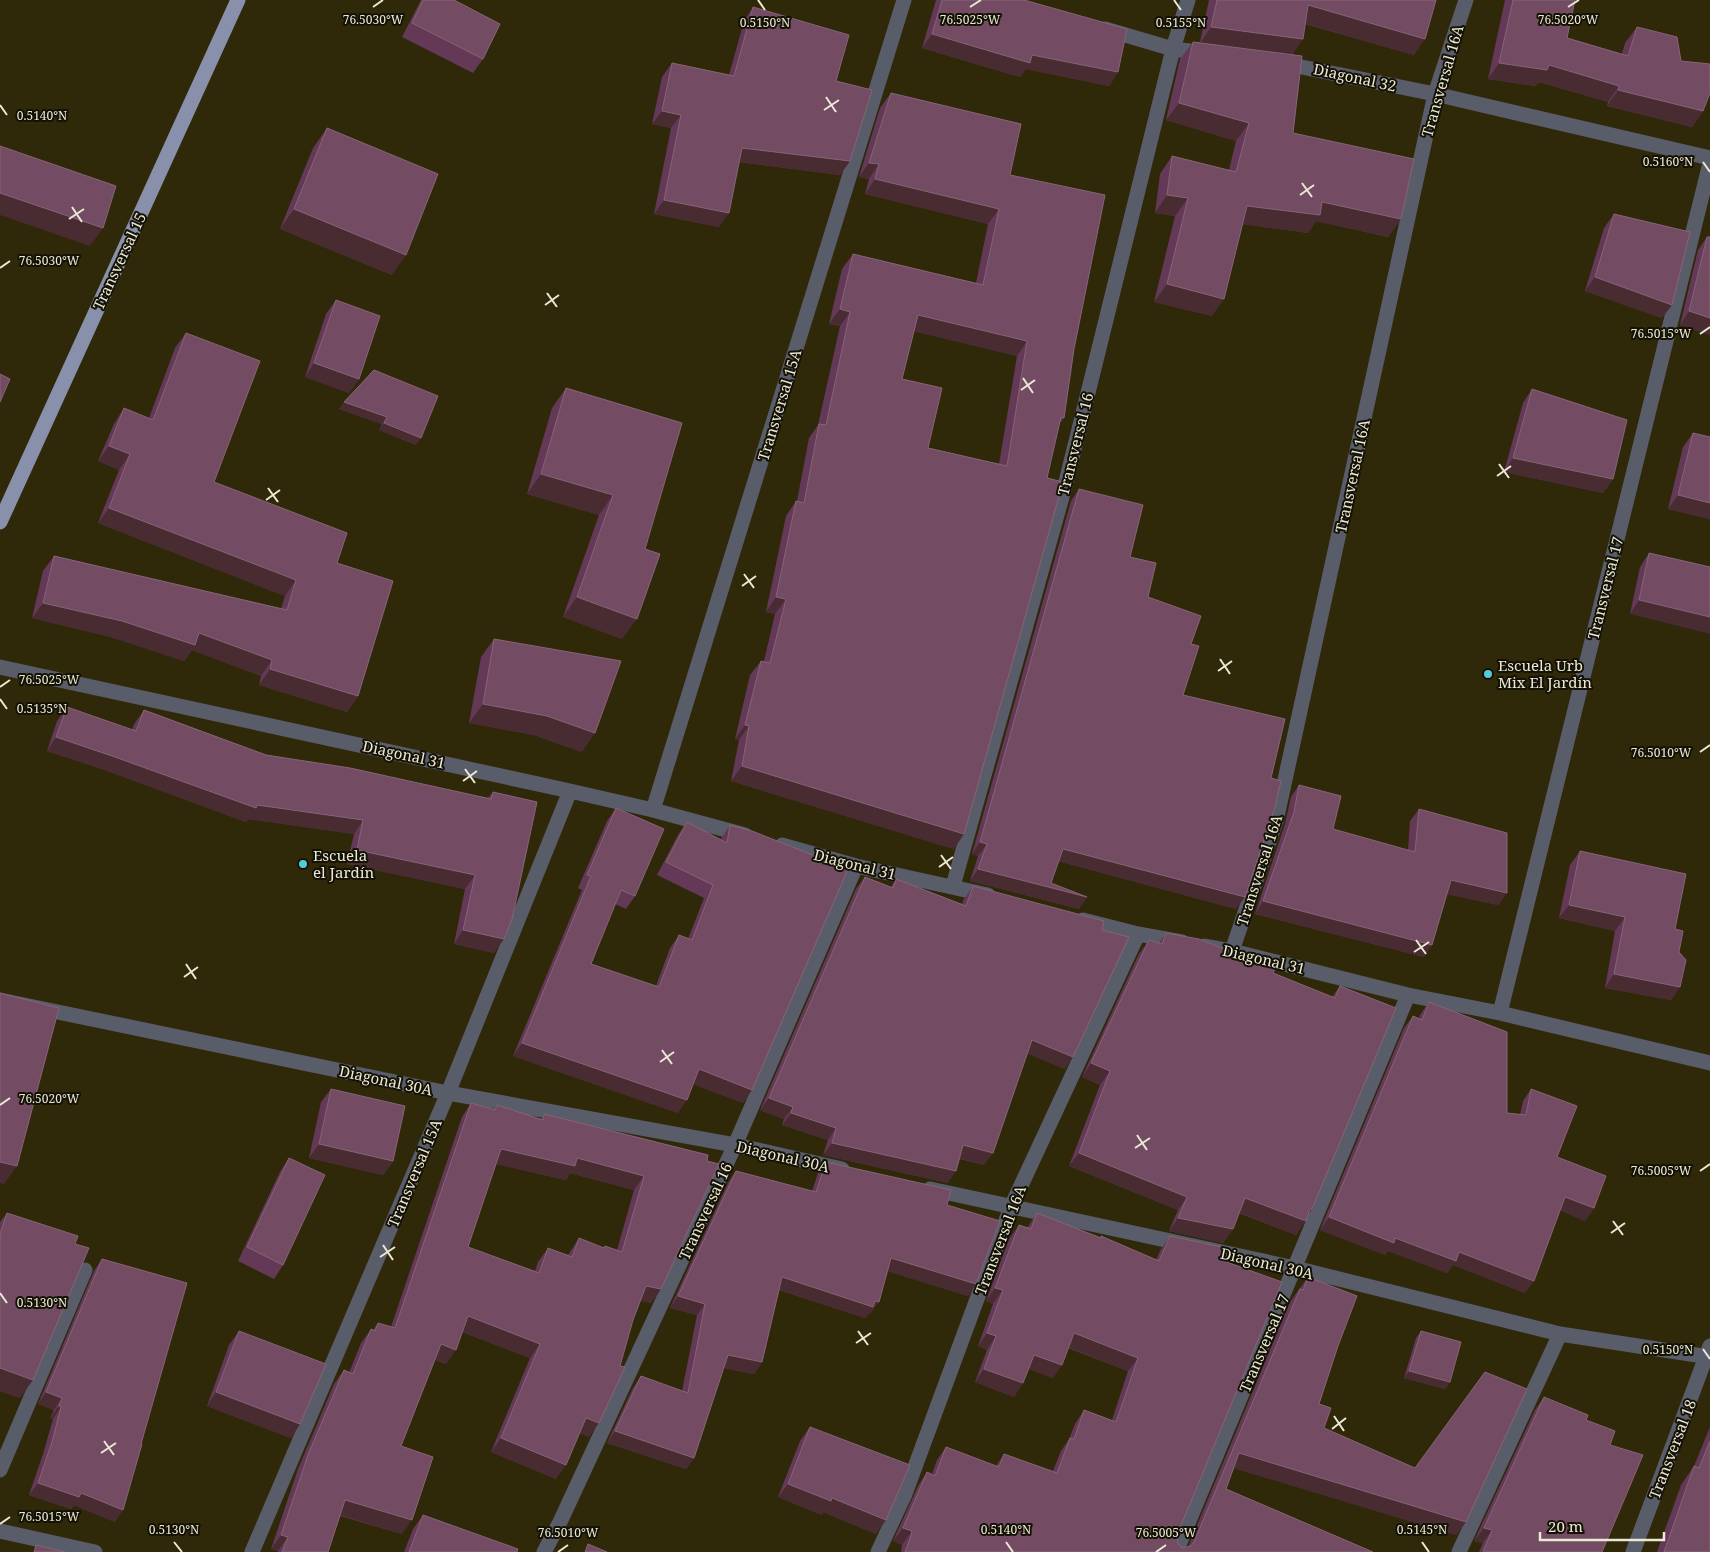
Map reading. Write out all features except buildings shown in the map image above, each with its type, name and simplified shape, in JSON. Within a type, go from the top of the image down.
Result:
[{"type":"main road","name":"Transversal 15","points":[[0,522],[238,0]]},
{"type":"street","name":"Transversal 15A","points":[[654,810],[904,0]]},
{"type":"street","name":"Transversal 16","points":[[953,886],[1064,490],[1174,49],[1188,0]]},
{"type":"street","name":"Transversal 16A","points":[[1232,951],[1276,821],[1435,94],[1466,0]]},
{"type":"street","points":[[1092,25],[1174,49],[1222,55]]},
{"type":"street","name":"Diagonal 32","points":[[1272,62],[1291,64],[1435,94],[1710,158]]},
{"type":"street","name":"Transversal 17","points":[[1500,1013],[1710,164]]},
{"type":"street","name":"Diagonal 31","points":[[0,666],[654,810],[856,866],[953,886],[999,898]]},
{"type":"street","name":"Transversal 15A","points":[[252,1552],[448,1093],[570,791]]},
{"type":"street","name":"Transversal 16","points":[[544,1552],[560,1522],[735,1145],[856,866]]},
{"type":"street","name":"Diagonal 31","points":[[1073,917],[1138,934],[1232,951],[1408,995],[1500,1013],[1710,1063]]},
{"type":"street","name":"Transversal 16A","points":[[878,1552],[905,1494],[1011,1207],[1138,934]]},
{"type":"street","name":"Transversal 17","points":[[1176,1552],[1408,995]]},
{"type":"street","name":"Diagonal 30A","points":[[0,1000],[448,1093],[735,1145],[859,1172]]},
{"type":"street","name":"Diagonal 30A","points":[[916,1185],[1295,1268],[1560,1334],[1709,1354]]},
{"type":"street","points":[[0,1470],[84,1270]]},
{"type":"street","points":[[1459,1552],[1560,1334]]},
{"type":"street","name":"Transversal 18","points":[[1633,1552],[1709,1354]]},
{"type":"street","points":[[0,1530],[95,1552]]},
{"type":"place","name":"Escuela Urb Mix El Jardín","points":[[1488,674]]},
{"type":"place","name":"Escuela el Jardín","points":[[303,864]]}]
